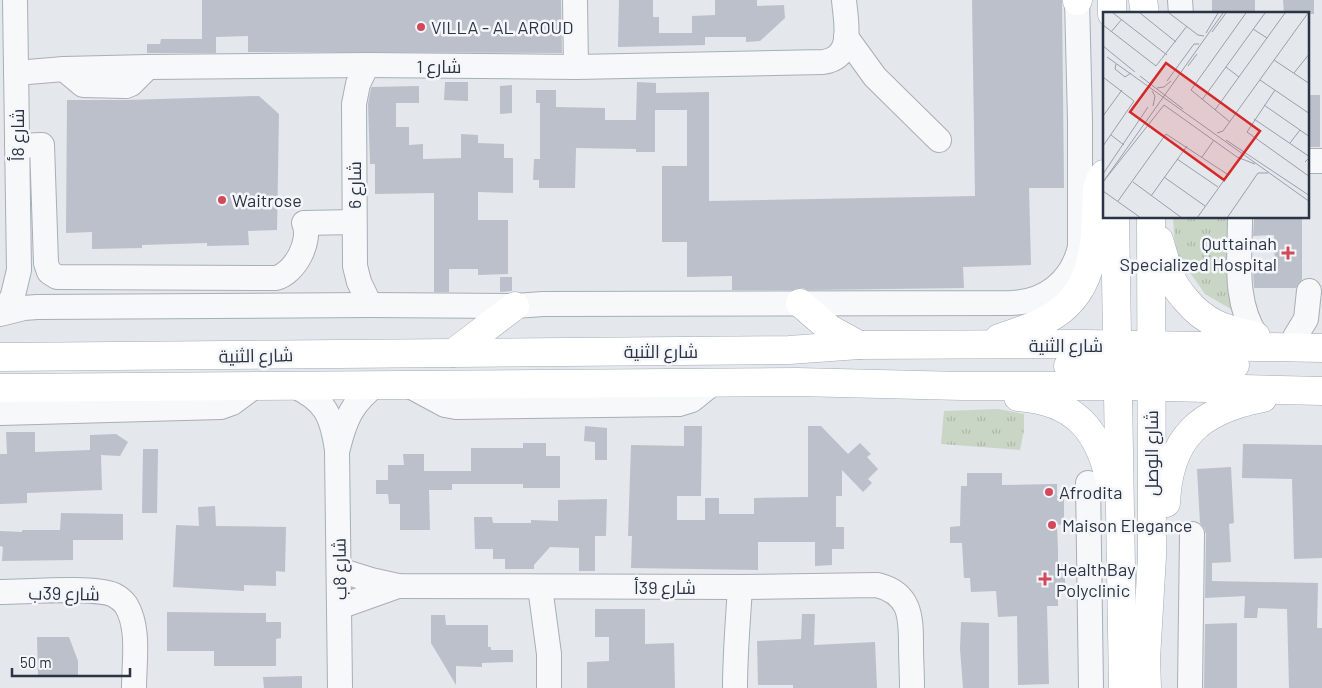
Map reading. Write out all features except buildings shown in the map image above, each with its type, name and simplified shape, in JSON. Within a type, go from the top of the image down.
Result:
[{"type":"main road","points":[[979,345],[1048,320],[1060,312],[1077,293],[1084,283],[1092,260],[1098,190],[1103,177]]},
{"type":"main road","name":"شارع الوصل","points":[[1115,219],[1133,365],[1152,556],[1146,659],[1147,688]]},
{"type":"main road","points":[[1126,219],[1133,365],[1134,566],[1146,659]]},
{"type":"main road","points":[[1152,219],[1170,276],[1177,290],[1195,311],[1216,325],[1257,337],[1322,337]]},
{"type":"main road","name":"شارع الوصل","points":[[1123,688],[1120,528],[1133,365],[1152,219]]},
{"type":"main road","points":[[800,303],[830,328],[860,345]]},
{"type":"main road","points":[[453,353],[515,306]]},
{"type":"main road","name":"شارع الثنية","points":[[0,357],[789,350],[860,345],[979,345],[1311,391]]},
{"type":"main road","name":"شارع الثنية","points":[[0,388],[797,382],[962,386],[1133,365],[1322,348]]},
{"type":"main road","points":[[129,387],[122,376],[128,369],[179,368],[208,356]]},
{"type":"main road","points":[[797,382],[931,368],[1322,364]]},
{"type":"main road","points":[[962,386],[978,396],[988,399],[1014,397],[1050,402],[1066,409],[1082,421],[1100,448],[1107,467],[1120,528]]},
{"type":"main road","points":[[1152,556],[1164,538],[1167,484],[1172,462],[1176,452],[1189,434],[1207,418],[1230,406],[1311,391]]},
{"type":"street","name":"شارع 8أ","points":[[3,313],[14,294],[19,270],[15,0]]},
{"type":"street","points":[[575,0],[576,67]]},
{"type":"street","points":[[844,0],[842,47],[939,140]]},
{"type":"street","points":[[3,313],[37,307],[1021,302],[1040,297],[1057,287],[1070,273],[1078,256],[1081,238],[1077,0]]},
{"type":"street","name":"شارع 1","points":[[16,73],[64,69],[148,67],[367,65],[576,67],[816,62],[829,61],[842,47]]},
{"type":"street","name":"شارع 6","points":[[367,65],[358,84],[354,104],[354,226],[355,266],[358,282],[370,305]]},
{"type":"street","name":"شارع 6","points":[[339,66],[354,104]]},
{"type":"street","points":[[17,146],[42,146],[46,263],[50,272],[57,277],[276,278],[285,275],[295,265],[306,239],[305,228],[354,226]]},
{"type":"street","points":[[1240,219],[1241,294],[1245,313],[1257,337]]},
{"type":"street","points":[[18,228],[44,226]]},
{"type":"street","name":"شارع 6","points":[[336,305],[351,282],[355,266]]},
{"type":"street","name":"شارع 8أ","points":[[19,270],[24,285],[37,307]]},
{"type":"street","points":[[1295,337],[1306,319],[1309,292]]},
{"type":"street","name":"شارع 8ب","points":[[337,450],[347,417],[353,407],[368,390],[377,384]]},
{"type":"street","points":[[0,413],[222,407],[232,403],[255,386]]},
{"type":"street","name":"شارع 8ب","points":[[292,386],[313,397],[329,415],[337,450],[340,679]]},
{"type":"street","points":[[1088,483],[1091,688]]},
{"type":"street","points":[[1190,688],[1192,534]]},
{"type":"street","name":"شارع 39أ","points":[[339,570],[398,586],[878,586],[891,590],[902,599],[910,615],[912,688]]},
{"type":"street","name":"شارع 39أ","points":[[339,607],[398,586]]},
{"type":"street","points":[[547,587],[549,688]]},
{"type":"street","points":[[733,587],[735,688]]},
{"type":"street","name":"شارع 39ب","points":[[0,592],[84,591],[107,593],[116,596],[125,604],[130,614],[134,632],[134,688]]},
{"type":"street","points":[[340,679],[349,670],[354,674],[356,688]]},
{"type":"green space","points":[[1173,219],[1238,219],[1241,315],[1205,294],[1175,251]]},
{"type":"green space","points":[[998,409],[1024,414],[1024,430],[1020,450],[941,444],[944,411]]},
{"type":"place","name":"VILLA - AL AROUD","points":[[421,27]]},
{"type":"place","name":"Waitrose","points":[[222,200]]},
{"type":"place","name":"Quttainah Specialized Hospital","points":[[1288,253]]},
{"type":"place","name":"Afrodita","points":[[1049,492]]},
{"type":"place","name":"Maison Elegance","points":[[1052,525]]},
{"type":"place","name":"HealthBay Polyclinic","points":[[1045,579]]}]
